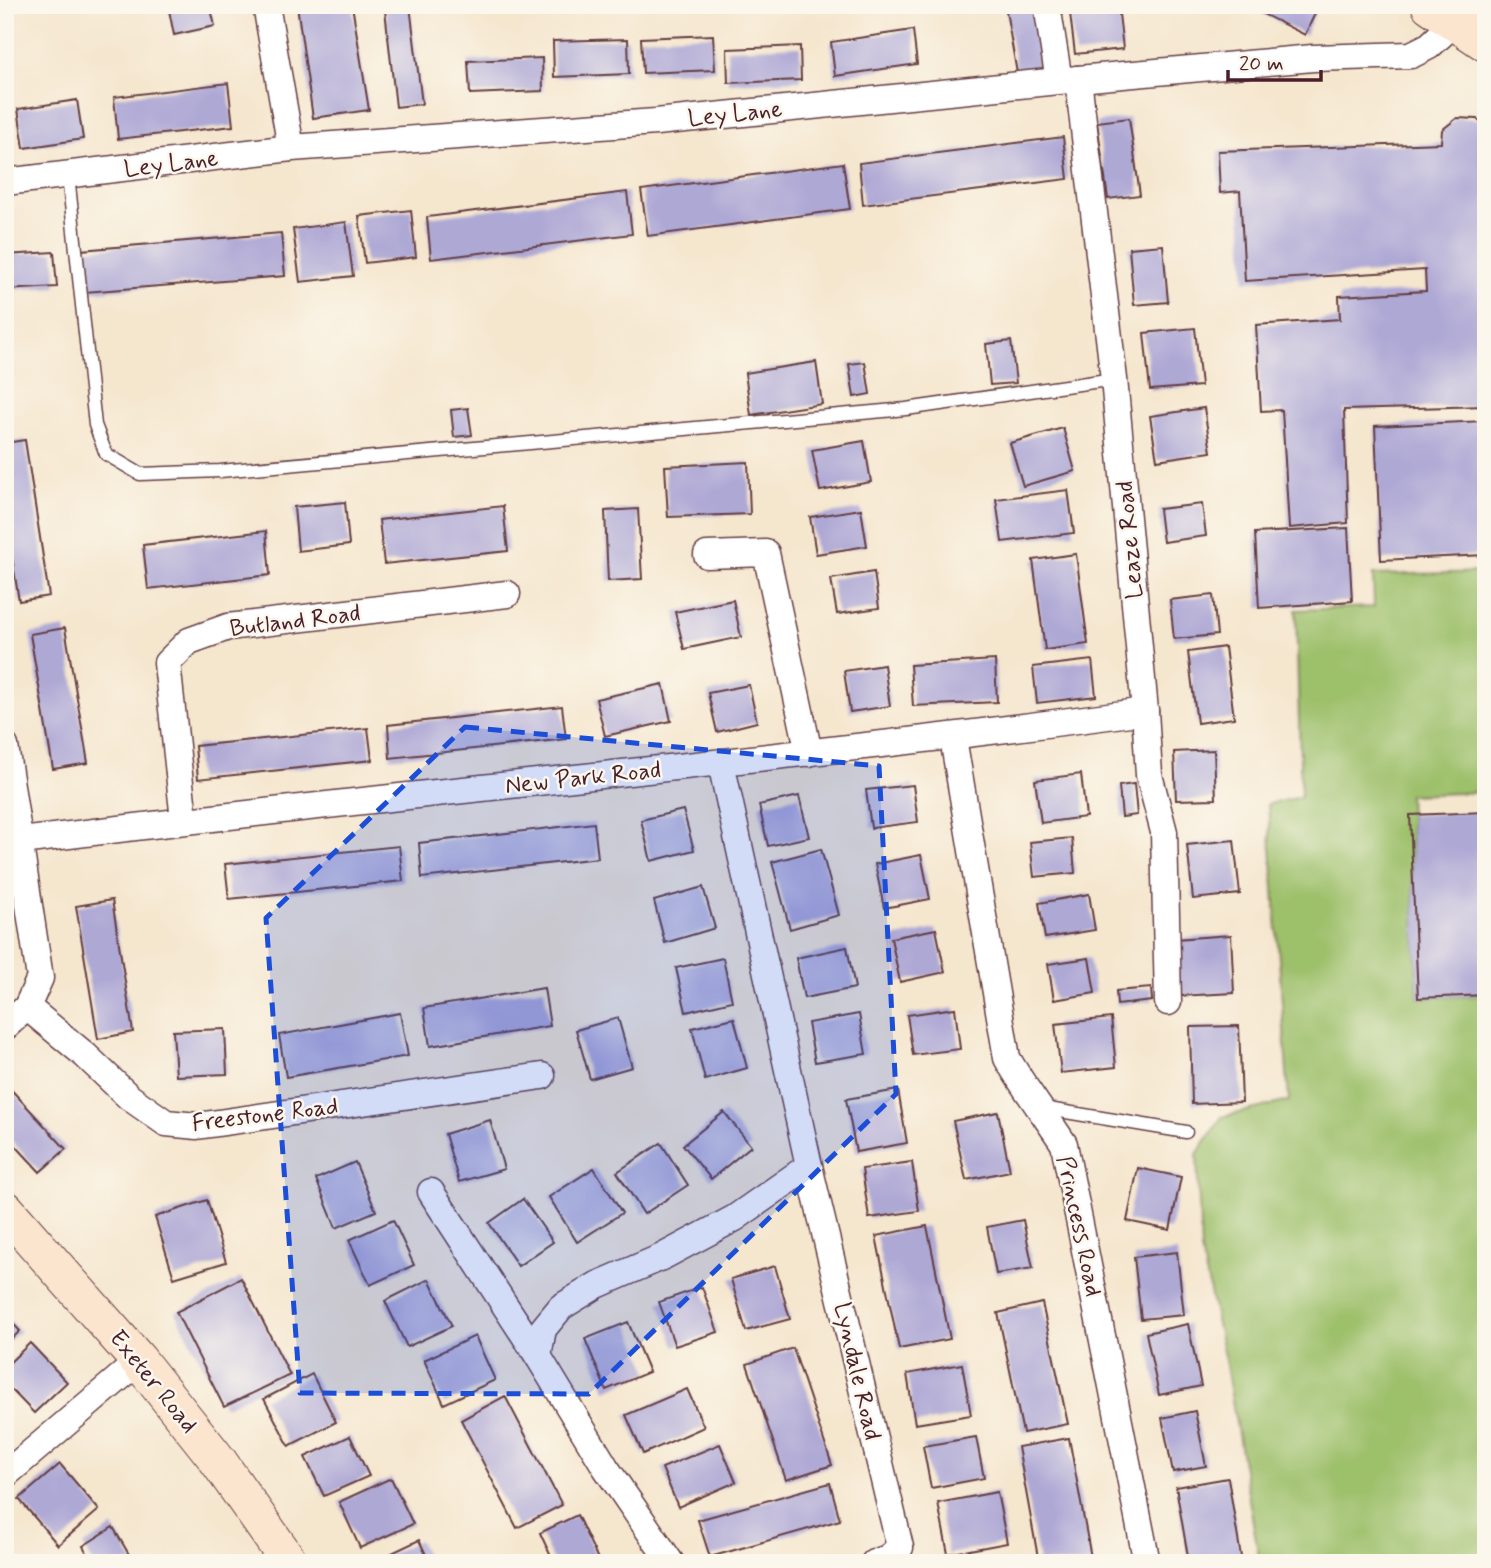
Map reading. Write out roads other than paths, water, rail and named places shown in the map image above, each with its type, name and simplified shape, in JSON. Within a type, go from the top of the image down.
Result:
[{"type":"main road","points":[[1443,14],[1486,43]]},
{"type":"main road","name":"Exeter Road","points":[[5,1209],[139,1361],[216,1458],[290,1563]]},
{"type":"street","points":[[266,5],[291,148]]},
{"type":"street","name":"Leaze Road","points":[[1047,5],[1068,80],[1114,379],[1149,775],[1164,832],[1168,1002]]},
{"type":"street","name":"Ley Lane","points":[[5,182],[291,148],[656,122],[1313,58],[1411,55],[1429,46],[1443,14]]},
{"type":"street","points":[[707,555],[766,552],[808,753]]},
{"type":"street","name":"Butland Road","points":[[184,820],[167,663],[189,641],[228,627],[507,594]]},
{"type":"street","name":"New Park Road","points":[[21,841],[184,820],[953,737],[1145,711]]},
{"type":"street","name":"Princess Road","points":[[953,737],[1007,1058],[1028,1094],[1064,1144],[1147,1563]]},
{"type":"street","points":[[5,747],[40,978],[27,1007],[5,1027]]},
{"type":"street","name":"Lyndale Road","points":[[721,763],[809,1166],[900,1547],[887,1558],[874,1563]]},
{"type":"street","name":"Freestone Road","points":[[27,1007],[85,1055],[129,1097],[166,1123],[197,1126],[542,1076]]},
{"type":"street","points":[[538,1356],[544,1329],[561,1307],[597,1285],[662,1258],[735,1218],[809,1166]]},
{"type":"street","points":[[431,1192],[538,1356],[606,1468],[671,1563]]},
{"type":"street","points":[[5,1475],[139,1361]]},
{"type":"lane","points":[[68,176],[95,425],[106,454],[140,474],[220,471],[692,430],[906,408],[1114,379]]},
{"type":"lane","points":[[1040,1108],[1186,1132]]}]
